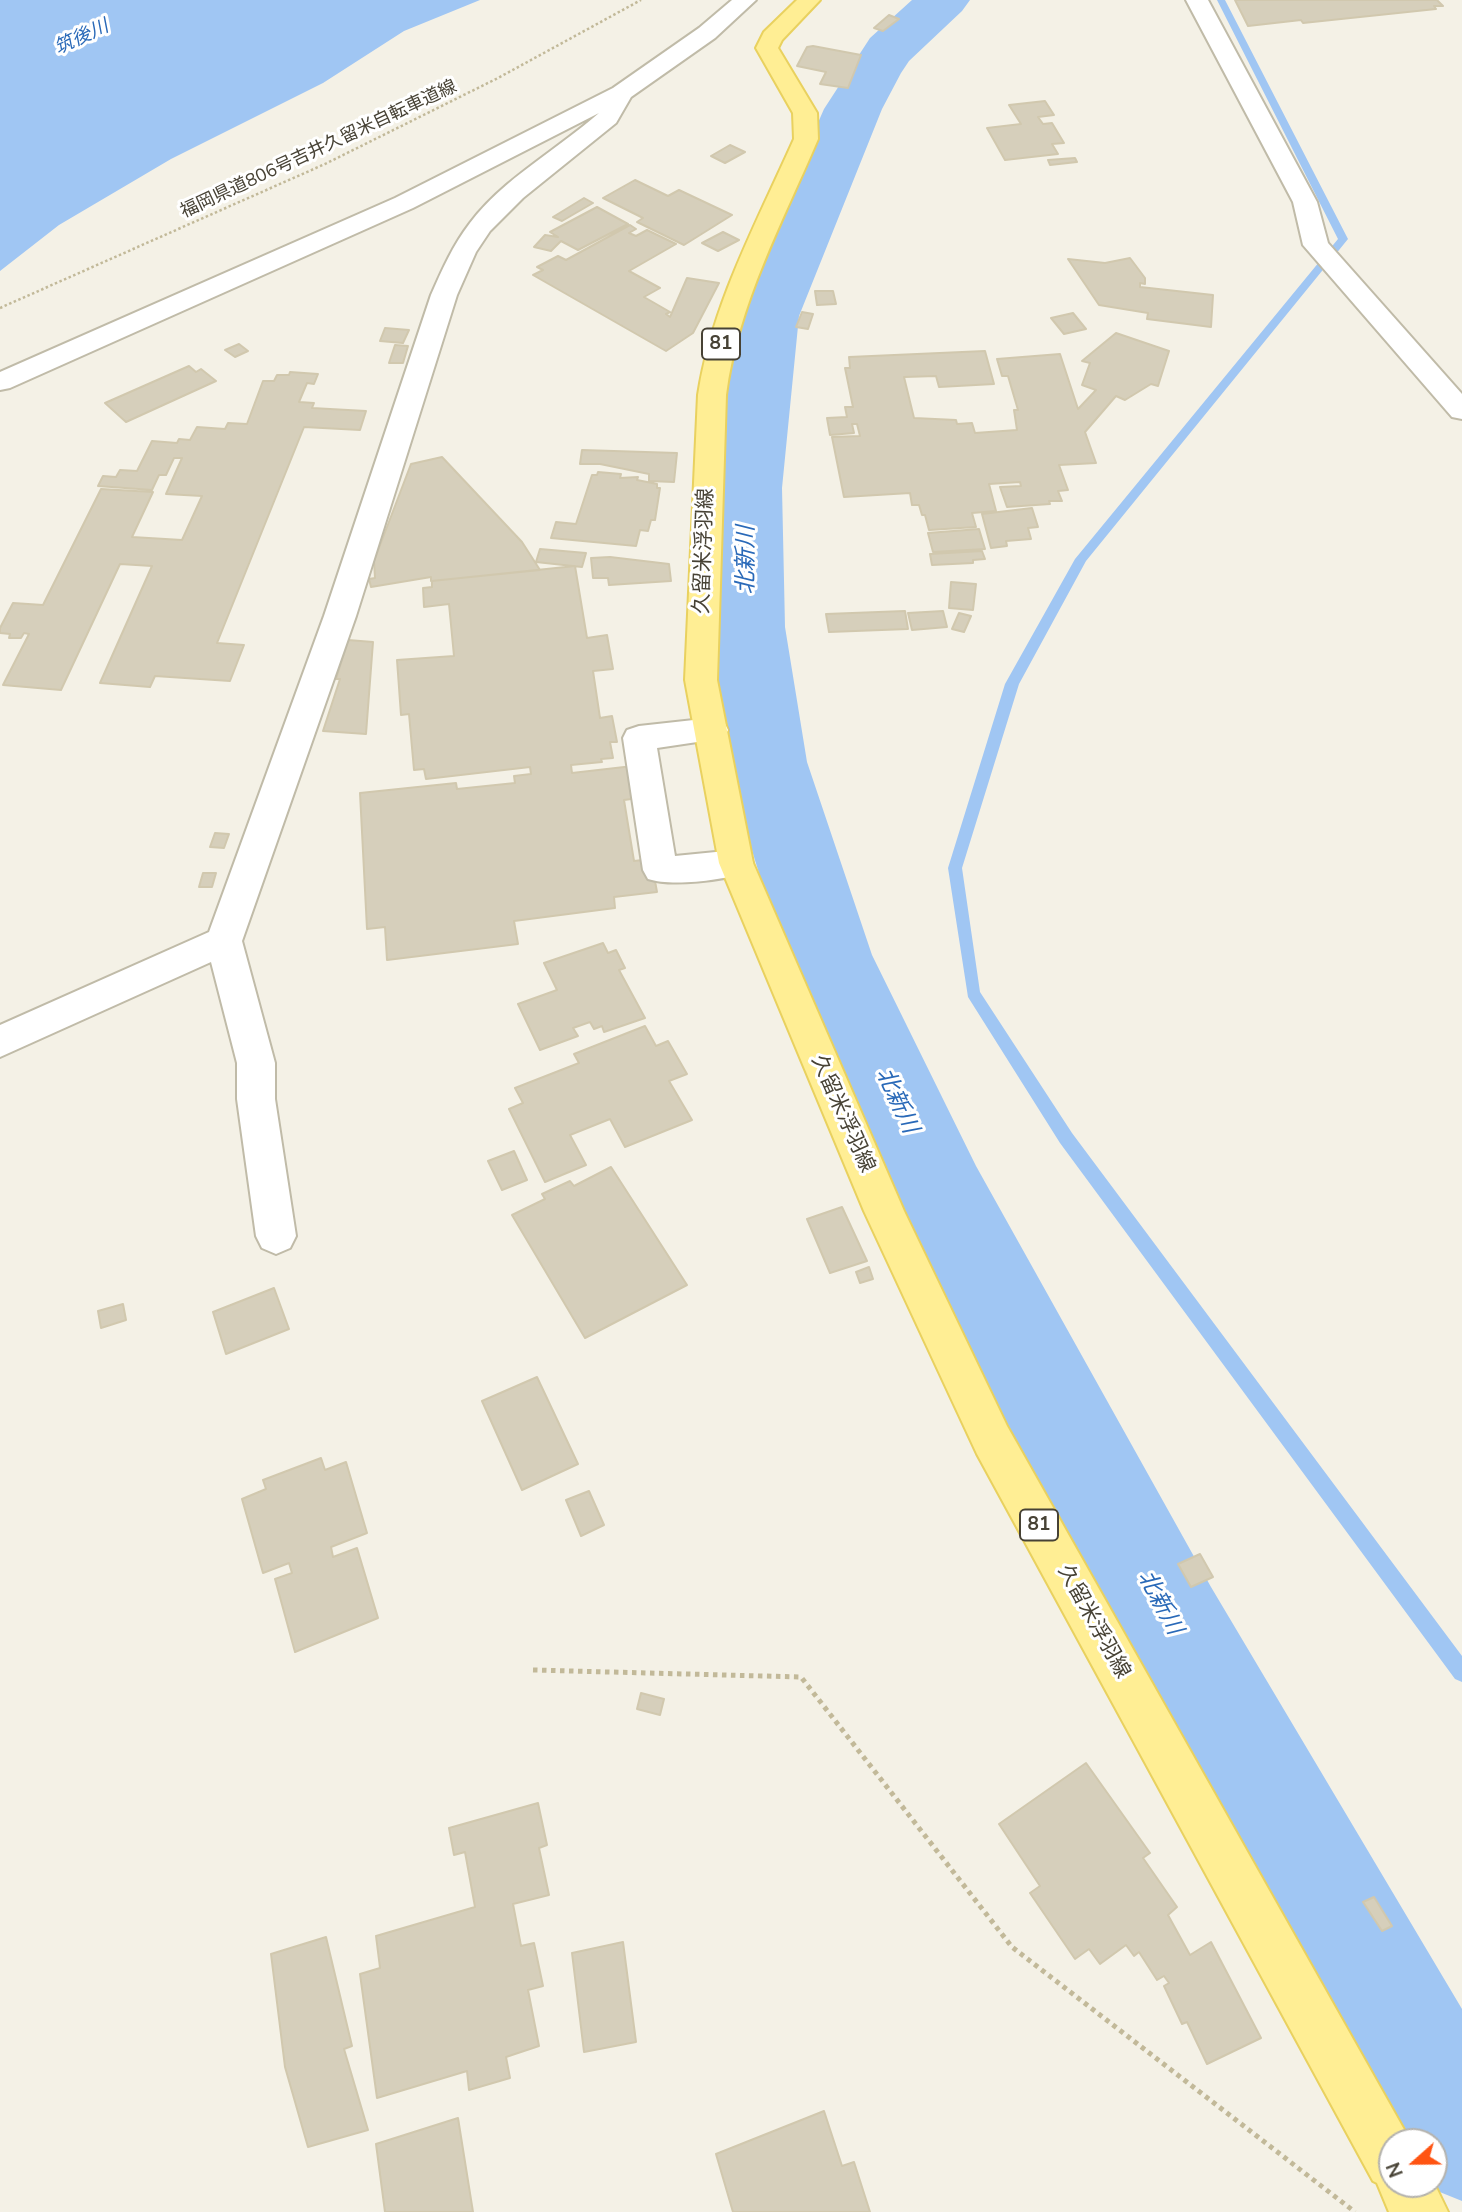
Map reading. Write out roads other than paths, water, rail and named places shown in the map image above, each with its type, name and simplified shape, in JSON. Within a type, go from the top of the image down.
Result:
[{"type":"main road","name":"久留米浮羽線","points":[[808,0],[772,37],[767,48],[805,113],[806,139],[730,313],[718,354],[712,395],[701,680],[736,863],[884,1211],[992,1440],[1378,2137]]},
{"type":"street","points":[[0,382],[404,204],[621,93],[707,33],[745,0]]},
{"type":"street","points":[[1197,0],[1305,202],[1316,245],[1459,401]]},
{"type":"street","points":[[276,1236],[256,1099],[256,1063],[224,941],[340,616],[444,295],[464,252],[480,226],[514,192],[608,118],[621,93]]},
{"type":"street","points":[[712,730],[639,738],[660,870],[736,863]]},
{"type":"street","points":[[0,1042],[224,941]]},
{"type":"water","name":"筑後川","points":[[0,0],[480,0],[404,31],[323,83],[171,159],[59,225],[0,271]]},
{"type":"waterway","name":"北新川","points":[[943,0],[889,50],[873,73],[853,109],[766,316],[746,488],[747,627],[766,762],[828,955],[941,1196],[1171,1627],[1462,2135]]},
{"type":"waterway","points":[[1221,0],[1343,239],[1081,559],[1012,684],[955,868],[973,993],[1066,1138],[1462,1672]]}]
